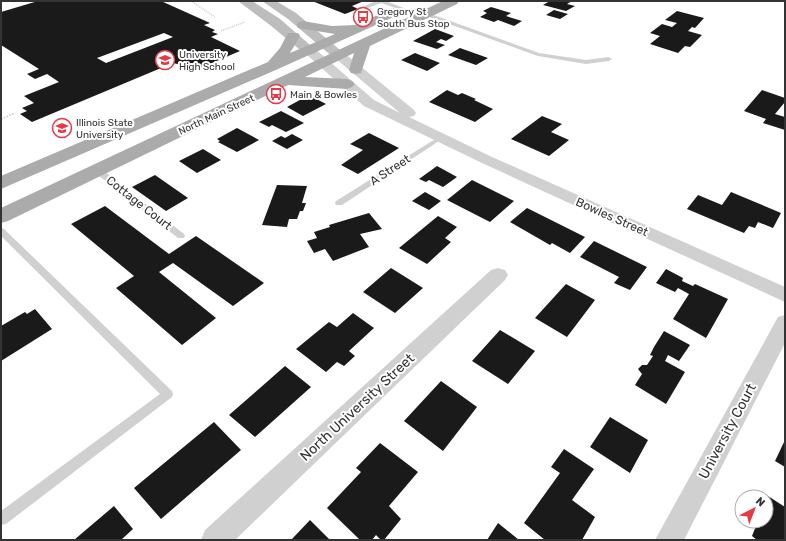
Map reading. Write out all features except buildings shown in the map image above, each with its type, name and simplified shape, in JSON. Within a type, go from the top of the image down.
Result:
[{"type":"main road","points":[[244,1],[265,14],[310,51]]},
{"type":"main road","points":[[268,1],[303,25],[339,55]]},
{"type":"main road","name":"North Main Street","points":[[1,216],[453,1]]},
{"type":"main road","name":"North Main Street","points":[[2,181],[310,51],[409,6]]},
{"type":"main road","points":[[303,25],[332,30],[362,27]]},
{"type":"main road","points":[[272,67],[286,49],[293,36]]},
{"type":"main road","points":[[356,70],[364,43]]},
{"type":"main road","points":[[286,80],[347,84]]},
{"type":"street","name":"Bowles Street","points":[[310,51],[369,103],[440,138],[785,295]]},
{"type":"street","name":"Bowles Street","points":[[339,55],[440,138]]},
{"type":"street","name":"North University Street","points":[[216,540],[498,275]]},
{"type":"street","name":"University Court","points":[[669,540],[785,322]]},
{"type":"lane","points":[[363,8],[381,1],[409,6]]},
{"type":"lane","points":[[426,14],[538,54],[562,60],[586,62],[609,59]]},
{"type":"lane","name":"A Street","points":[[339,203],[440,138]]},
{"type":"lane","name":"Cottage Court","points":[[97,170],[181,236]]},
{"type":"lane","points":[[1,231],[168,394],[1,519]]},
{"type":"path","points":[[168,2],[172,1]]},
{"type":"path","points":[[191,1],[215,17]]},
{"type":"path","points":[[221,31],[244,22],[251,24]]},
{"type":"path","points":[[1,119],[16,113]]},
{"type":"place","name":"Gregory St South Bus Stop","points":[[363,17]]},
{"type":"place","name":"University High School","points":[[165,60]]},
{"type":"place","name":"Main & Bowles","points":[[276,94]]},
{"type":"place","name":"Illinois State University","points":[[62,128]]}]
